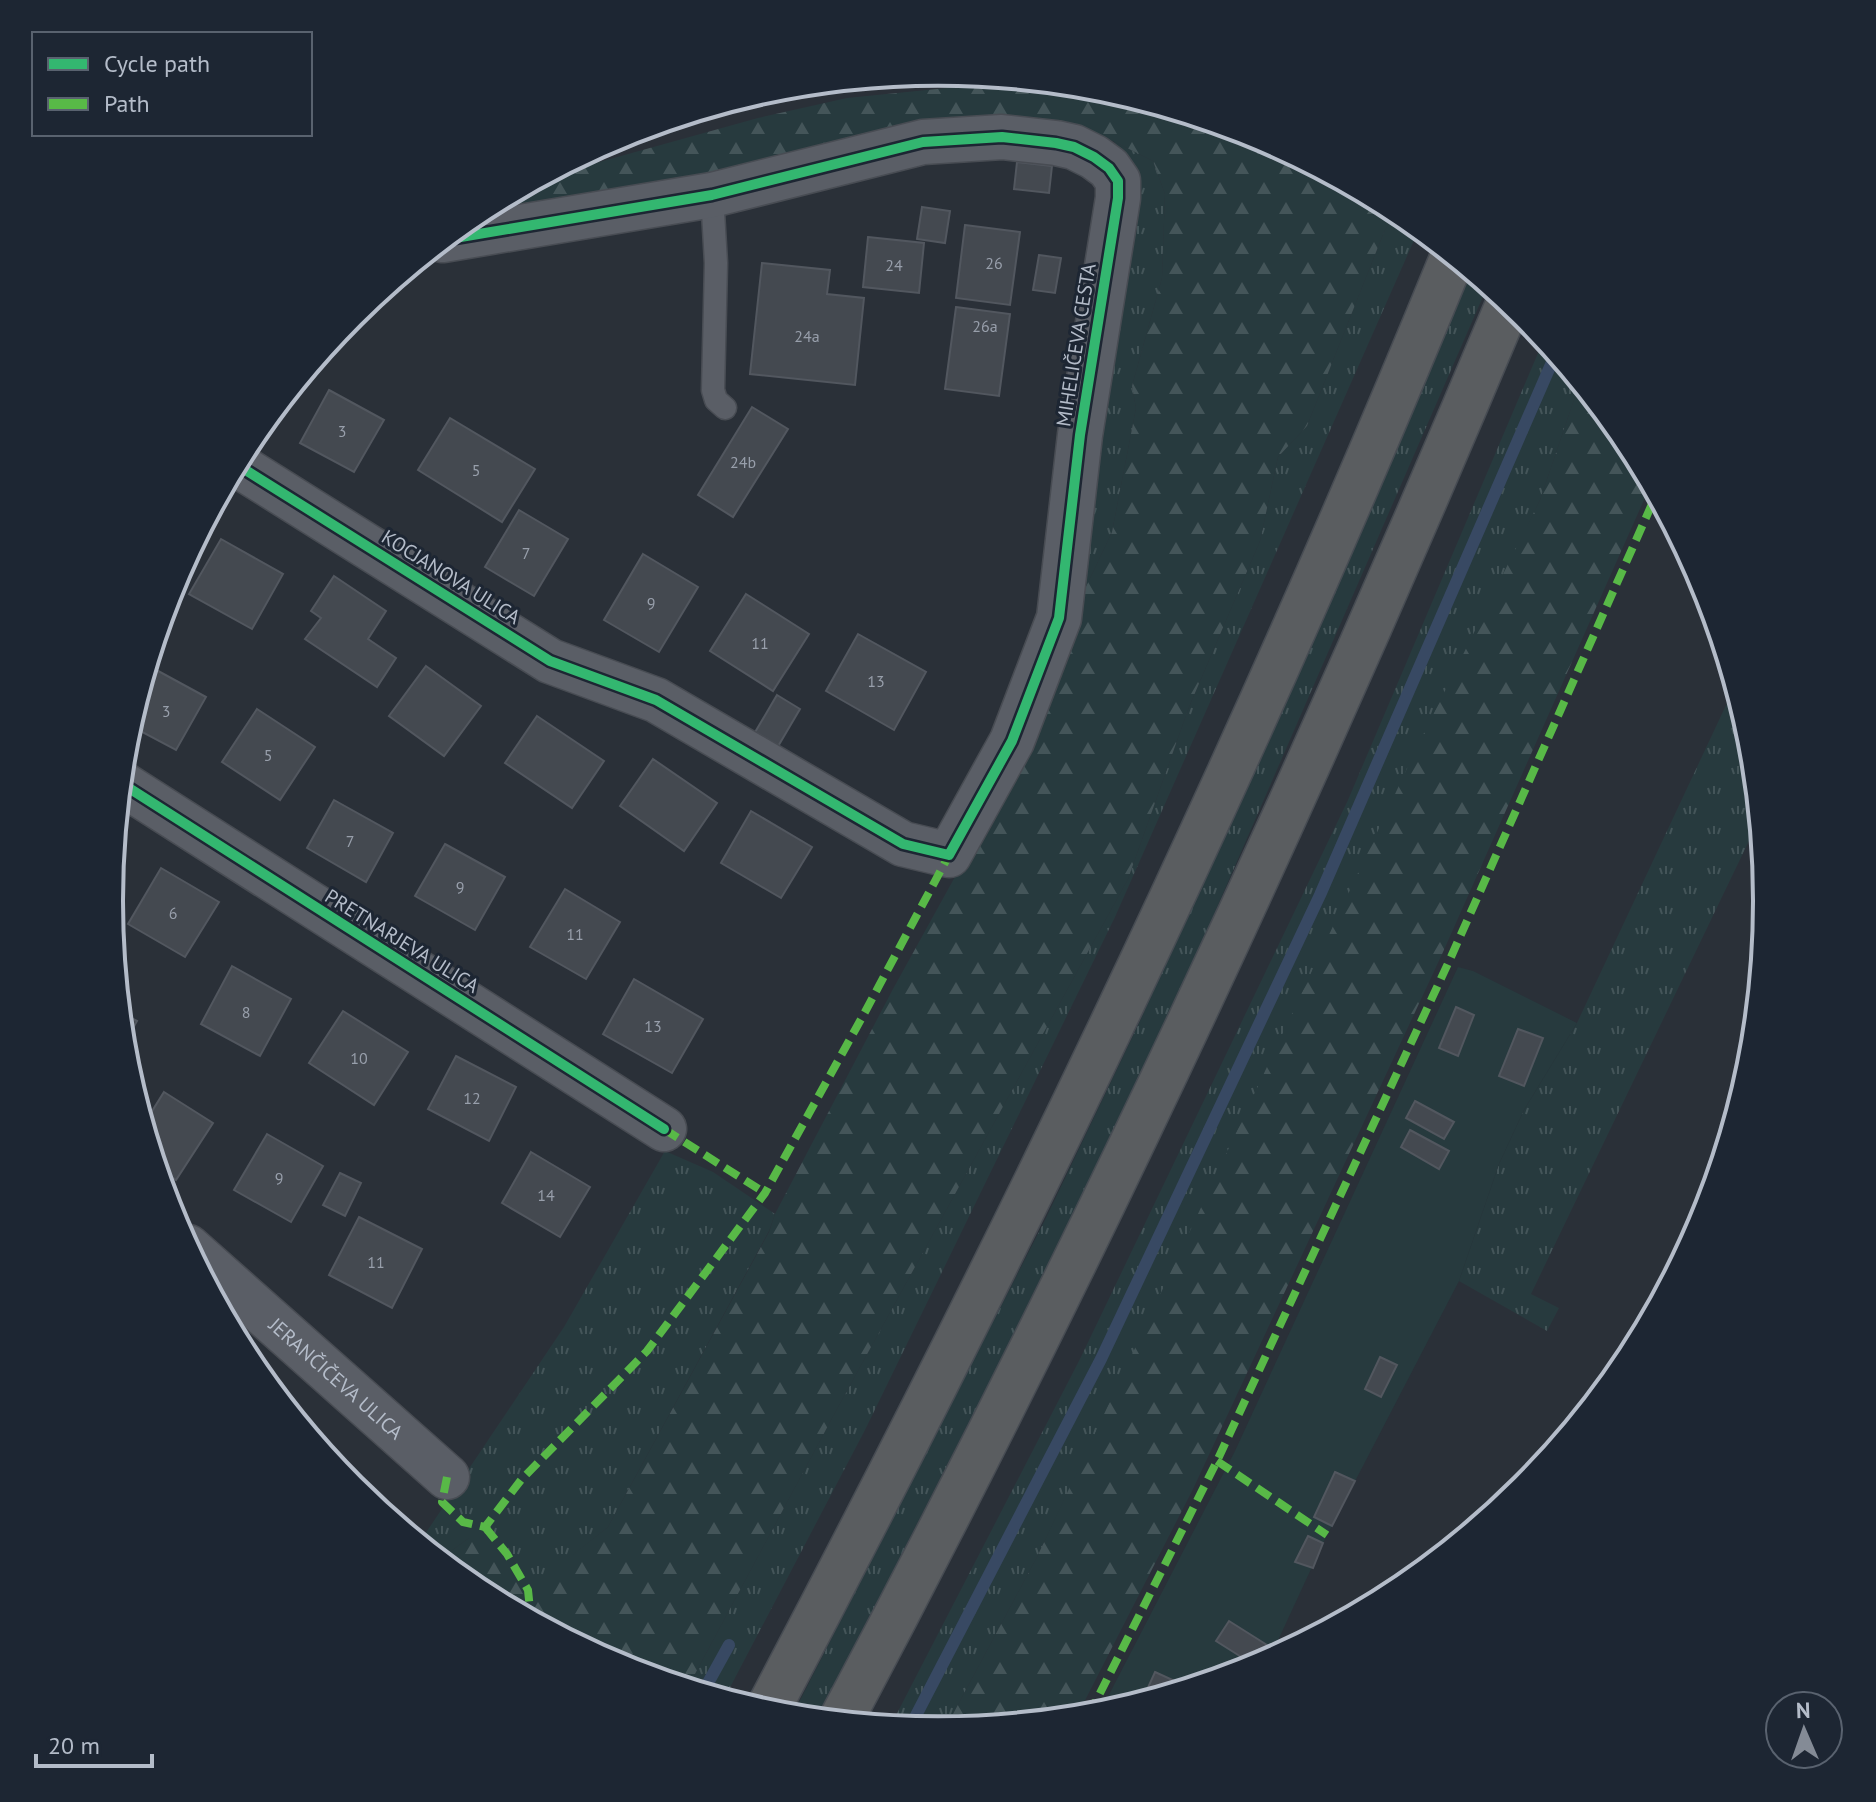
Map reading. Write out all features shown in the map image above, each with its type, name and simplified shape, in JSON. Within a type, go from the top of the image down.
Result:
[{"type":"highway","points":[[773,1699],[925,1406],[1102,1045],[1277,666],[1449,266]]},
{"type":"highway","points":[[846,1710],[972,1468],[1183,1035],[1334,706],[1504,315]]},
{"type":"street","name":"MIHELIČEVA CESTA","points":[[467,236],[712,195],[923,142],[1002,137],[1056,143],[1074,147],[1094,157],[1109,168],[1118,181],[1118,198],[1080,435],[1059,618],[1012,741],[949,855],[903,844],[656,700]]},
{"type":"street","name":"KOCJANOVA ULICA","points":[[246,470],[550,661],[656,700]]},
{"type":"street","name":"PRETNARJEVA ULICA","points":[[131,789],[664,1129]]},
{"type":"street","name":"JERANČIČEVA ULICA","points":[[210,1266],[447,1477]]},
{"type":"lane","points":[[712,195],[716,263],[713,390],[716,400],[725,408]]},
{"type":"green space","points":[[957,87],[1044,93],[1097,102],[1200,129],[1298,170],[1390,222],[1307,426],[1278,457],[1260,541],[1189,707],[1128,879],[693,1678],[626,1654],[578,1632],[530,1607],[449,1553],[469,1538],[486,1534],[508,1551],[523,1578],[538,1582],[608,1527],[769,1232],[775,1214],[893,989],[998,799],[1074,612],[1112,532],[1136,408],[1132,386],[1162,278],[1165,194],[1153,161],[1113,141],[1006,119],[915,120],[774,159],[659,185],[503,212],[590,165],[758,118],[847,98]]},
{"type":"green space","points":[[1113,141],[1153,161],[1165,194],[1162,278],[1132,386],[1136,408],[1112,532],[1074,612],[1126,156]]},
{"type":"green space","points":[[1390,222],[1414,240],[1115,917],[865,1430],[729,1689],[693,1678],[1128,879],[1189,707],[1260,541],[1278,457],[1307,426]]},
{"type":"green space","points":[[1468,282],[1483,296],[1164,1029],[992,1377],[823,1708],[798,1703],[1045,1220],[1140,1021]]},
{"type":"green space","points":[[1539,351],[1576,394],[1540,500],[1037,1557],[952,1715],[896,1714],[1080,1359],[1348,800]]},
{"type":"green space","points":[[1576,394],[1616,448],[1645,497],[1443,952],[1193,1489],[1084,1702],[1044,1709],[952,1715],[1037,1557],[1419,743],[1540,500]]},
{"type":"green space","points":[[1728,702],[1746,795],[1750,838],[1531,1294],[1559,1308],[1547,1331],[1459,1281],[1499,1164],[1524,1110],[1577,1023]]},
{"type":"green space","points":[[1458,967],[1473,971],[1577,1023],[1524,1110],[1499,1164],[1459,1281],[1323,1543],[1278,1641],[1200,1673],[1107,1698],[1235,1451]]},
{"type":"green space","points":[[665,1151],[713,1172],[775,1214],[769,1231],[608,1527],[538,1583],[523,1578],[508,1551],[469,1538],[449,1553],[425,1534],[564,1327]]},
{"type":"building","points":[[1017,162],[1052,166],[1049,193],[1014,189]]},
{"type":"building","points":[[922,207],[950,211],[945,243],[917,239]]},
{"type":"building","points":[[965,225],[1020,232],[1010,305],[956,298]]},
{"type":"building","points":[[868,237],[924,243],[919,293],[863,287]]},
{"type":"building","points":[[1039,255],[1061,258],[1055,293],[1033,290]]},
{"type":"building","points":[[762,263],[830,270],[827,294],[864,298],[855,385],[750,374]]},
{"type":"building","points":[[956,307],[1010,314],[999,396],[945,389]]},
{"type":"building","points":[[329,390],[384,420],[354,472],[300,443]]},
{"type":"building","points":[[752,407],[788,429],[733,517],[698,495]]},
{"type":"building","points":[[450,418],[535,469],[502,522],[418,470]]},
{"type":"building","points":[[519,510],[568,539],[534,596],[485,567]]},
{"type":"building","points":[[221,539],[283,574],[252,629],[189,594]]},
{"type":"building","points":[[643,554],[698,587],[659,652],[604,620]]},
{"type":"building","points":[[334,576],[386,611],[368,639],[396,658],[377,687],[305,639],[321,618],[311,611]]},
{"type":"building","points":[[746,594],[809,634],[773,691],[710,651]]},
{"type":"building","points":[[858,634],[926,672],[894,730],[826,691]]},
{"type":"building","points":[[426,666],[481,706],[444,756],[389,716]]},
{"type":"building","points":[[157,670],[206,697],[176,750],[141,732]]},
{"type":"building","points":[[777,695],[800,709],[777,748],[754,734]]},
{"type":"building","points":[[257,709],[315,747],[280,800],[222,762]]},
{"type":"building","points":[[537,716],[604,761],[572,808],[505,763]]},
{"type":"building","points":[[653,759],[717,803],[684,851],[620,806]]},
{"type":"building","points":[[334,800],[393,833],[366,882],[307,848]]},
{"type":"building","points":[[751,811],[812,847],[781,898],[721,863]]},
{"type":"building","points":[[445,844],[505,877],[475,930],[415,896]]},
{"type":"building","points":[[161,868],[219,902],[185,957],[128,924]]},
{"type":"building","points":[[565,889],[620,922],[586,979],[530,947]]},
{"type":"building","points":[[232,966],[291,999],[260,1056],[201,1024]]},
{"type":"building","points":[[634,979],[703,1019],[672,1073],[603,1034]]},
{"type":"building","points":[[1456,1007],[1474,1015],[1458,1056],[1439,1048]]},
{"type":"building","points":[[343,1011],[408,1052],[374,1105],[309,1063]]},
{"type":"building","points":[[1518,1029],[1543,1038],[1524,1086],[1499,1076]]},
{"type":"building","points":[[456,1056],[516,1087],[489,1141],[428,1109]]},
{"type":"building","points":[[164,1092],[213,1123],[176,1180],[171,1177],[166,1163],[151,1113]]},
{"type":"building","points":[[1415,1101],[1454,1122],[1444,1139],[1406,1118]]},
{"type":"building","points":[[1410,1130],[1449,1151],[1439,1169],[1401,1147]]},
{"type":"building","points":[[267,1134],[323,1166],[291,1222],[234,1190]]},
{"type":"building","points":[[531,1152],[590,1187],[560,1237],[502,1203]]},
{"type":"building","points":[[340,1173],[361,1183],[345,1216],[323,1205]]},
{"type":"building","points":[[359,1217],[422,1249],[392,1308],[329,1275]]},
{"type":"building","points":[[1380,1357],[1397,1365],[1381,1397],[1365,1389]]},
{"type":"building","points":[[1335,1472],[1355,1481],[1332,1526],[1314,1517]]},
{"type":"building","points":[[1308,1536],[1323,1543],[1313,1568],[1295,1562]]},
{"type":"building","points":[[1229,1621],[1267,1645],[1242,1657],[1216,1641]]},
{"type":"building","points":[[1155,1672],[1174,1681],[1149,1688]]},
{"type":"waterway","points":[[916,1715],[1101,1359],[1320,895],[1551,364]]},
{"type":"waterway","points":[[708,1682],[729,1645]]},
{"type":"marked path","points":[[1097,1700],[1217,1461],[1451,957],[1651,507]]},
{"type":"marked path","points":[[447,1477],[442,1502],[463,1522],[485,1527],[521,1480],[647,1351],[765,1193],[949,855]]},
{"type":"marked path","points":[[664,1129],[765,1193]]},
{"type":"marked path","points":[[1217,1461],[1327,1535]]},
{"type":"marked path","points":[[485,1527],[507,1554],[528,1590],[530,1607]]},
{"type":"cycle path","points":[[246,470],[550,661],[656,700],[903,844],[949,855],[1012,741],[1059,618],[1080,435],[1118,198],[1118,181],[1109,168],[1074,147],[1056,143],[1002,137],[923,142],[712,195],[467,236]]},
{"type":"cycle path","points":[[131,789],[664,1129]]}]
